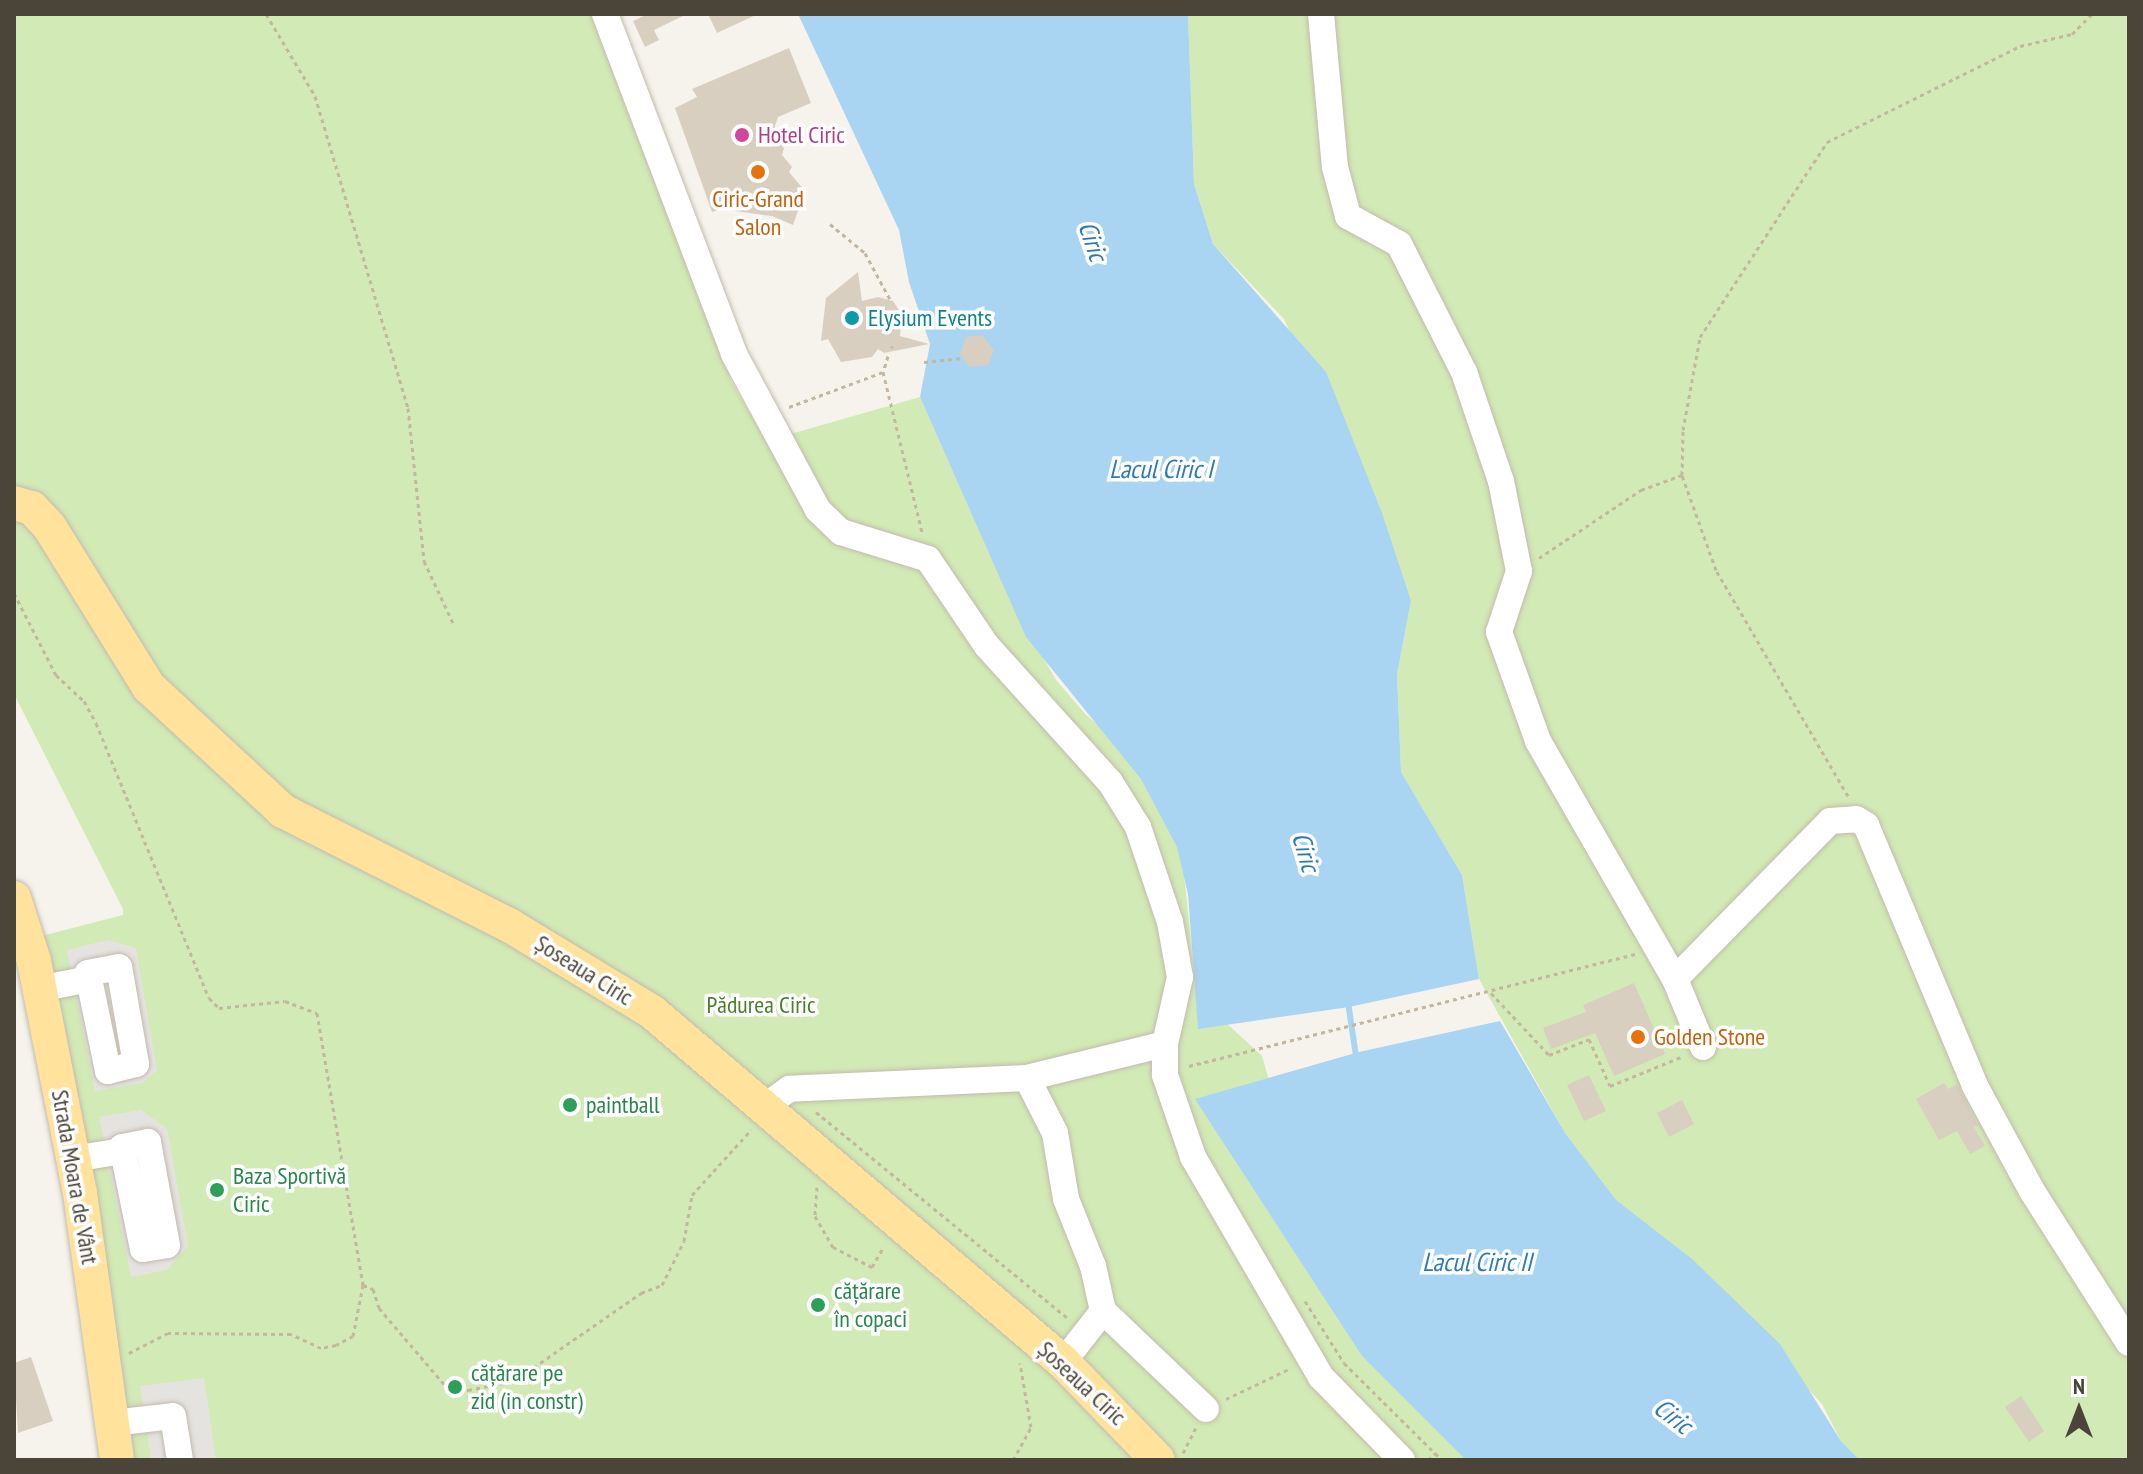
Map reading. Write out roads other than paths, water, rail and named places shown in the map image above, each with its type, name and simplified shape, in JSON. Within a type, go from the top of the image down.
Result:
[{"type":"main road","name":"Șoseaua Ciric","points":[[14,503],[32,508],[49,526],[149,687],[283,811],[574,961],[652,1012],[781,1107],[817,1156],[1063,1362],[1158,1460]]},
{"type":"main road","name":"Strada Moara de Vânt","points":[[14,898],[39,989],[73,1159],[105,1361],[117,1460]]},
{"type":"street","points":[[605,14],[734,354],[818,510],[841,532],[928,559],[978,635],[1110,782],[1138,827],[1170,922],[1180,977],[1165,1044],[1165,1075],[1193,1157],[1309,1359],[1402,1460]]},
{"type":"street","points":[[1321,14],[1335,167],[1348,216],[1399,244],[1464,372],[1501,481],[1519,571],[1499,632],[1538,741],[1675,979],[1696,1051]]},
{"type":"street","points":[[1675,979],[1830,821],[1856,819],[1874,838],[1975,1086],[2032,1191],[2129,1343]]},
{"type":"street","points":[[39,989],[89,979]]},
{"type":"street","points":[[781,1107],[1027,1078],[1165,1044]]},
{"type":"street","points":[[1027,1078],[1055,1133],[1066,1199],[1093,1266],[1103,1311],[1206,1409]]},
{"type":"street","points":[[73,1159],[123,1151]]},
{"type":"street","points":[[1063,1362],[1103,1311]]},
{"type":"street","points":[[112,1423],[173,1416],[180,1460]]},
{"type":"water","name":"Lacul Ciric I","points":[[798,14],[1188,14],[1194,184],[1213,244],[1326,372],[1382,513],[1411,601],[1397,674],[1401,772],[1462,875],[1479,979],[1349,1007],[1198,1029],[1188,894],[1177,847],[1141,779],[1026,637],[920,397],[930,344],[909,282],[899,230]]},
{"type":"water","name":"Lacul Ciric II","points":[[1500,1021],[1565,1133],[1616,1200],[1692,1259],[1780,1344],[1841,1441],[1860,1460],[1466,1460],[1362,1356],[1195,1099],[1359,1052]]},
{"type":"waterway","name":"Ciric","points":[[1348,1002],[1356,1056]]},
{"type":"place","name":"Hotel Ciric","points":[[742,135]]},
{"type":"place","name":"Ciric-Grand Salon","points":[[758,172]]},
{"type":"place","name":"Elysium Events","points":[[852,318]]},
{"type":"place","name":"Golden Stone","points":[[1638,1037]]},
{"type":"place","name":"paintball","points":[[570,1105]]},
{"type":"place","name":"Baza Sportivă Ciric","points":[[217,1190]]},
{"type":"place","name":"cățărare în copaci","points":[[818,1305]]},
{"type":"place","name":"cățărare pe zid (in constr)","points":[[455,1387]]},
{"type":"park label","name":"Pădurea Ciric","points":[[761,1005]]}]
